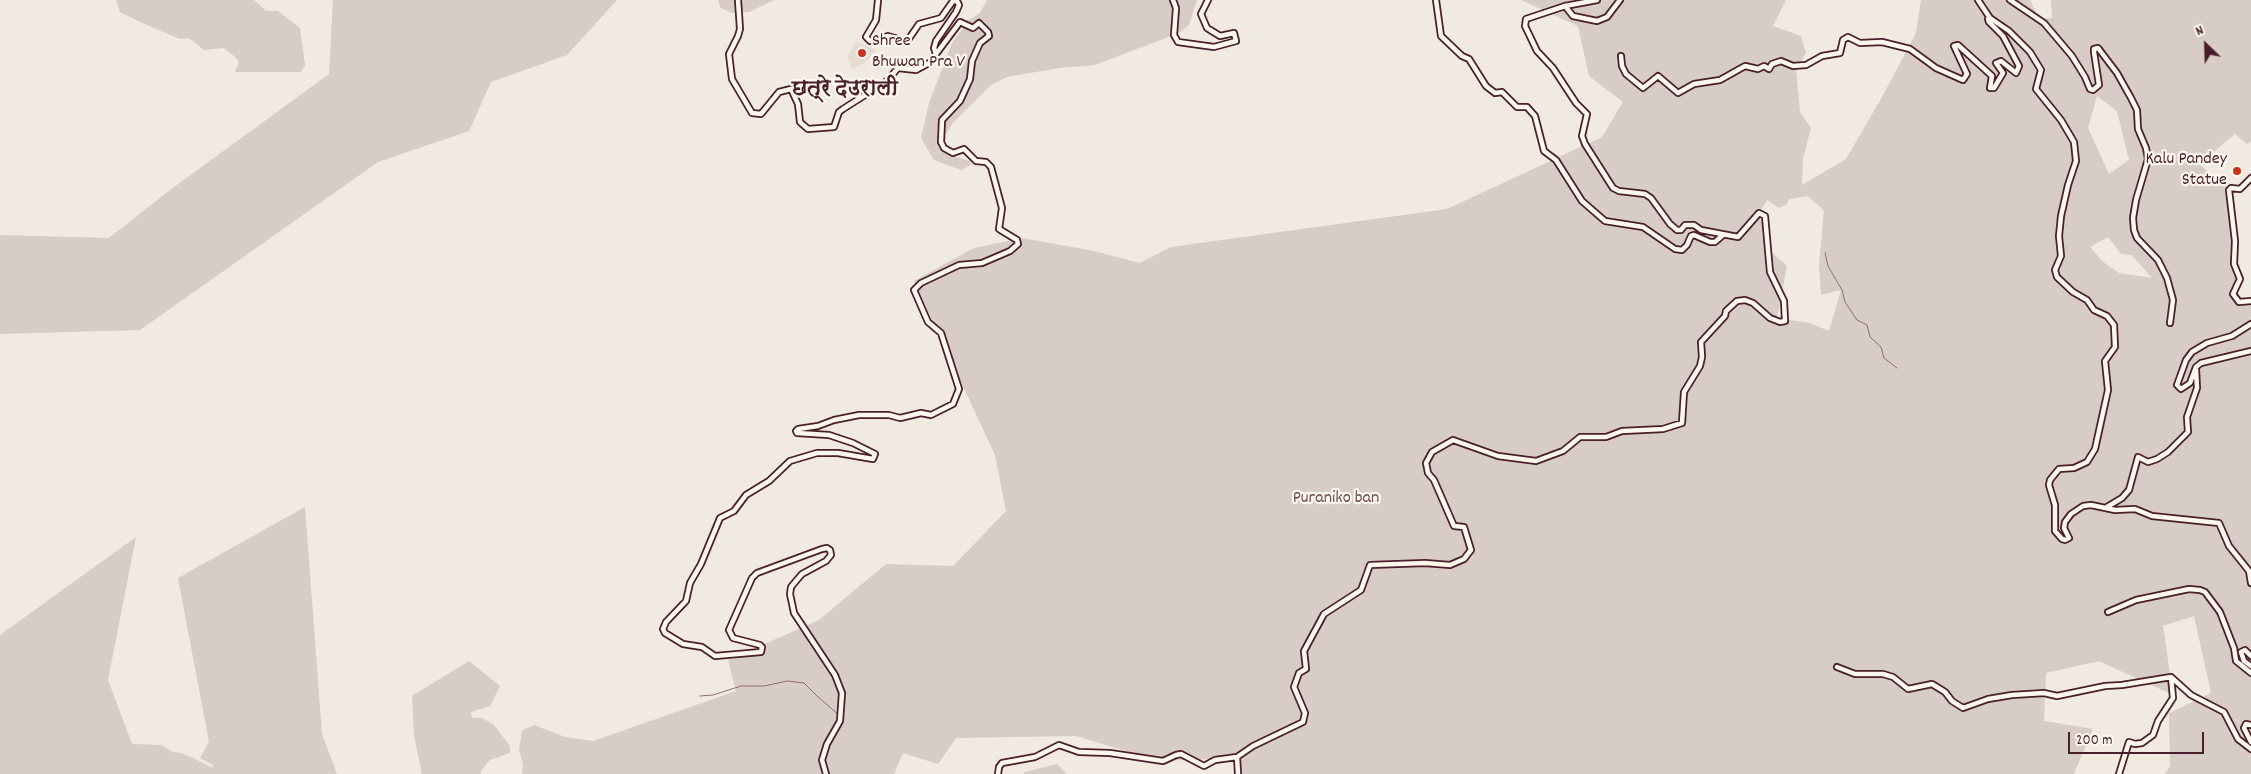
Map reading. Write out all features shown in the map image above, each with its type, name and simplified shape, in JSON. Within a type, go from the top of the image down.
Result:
[{"type":"street","points":[[738,0],[740,29],[729,54],[732,79],[752,113],[761,114],[779,92],[791,89],[798,104],[800,122],[808,129],[834,127],[839,112],[843,108],[887,81],[896,70],[901,68],[916,70],[923,67],[936,54],[960,22],[973,28],[979,23],[988,32],[989,36],[980,43],[972,61],[970,80],[960,101],[942,120],[941,142],[944,148],[953,152],[964,148],[976,161],[986,162],[991,167],[1002,208],[999,229],[1017,240],[1018,244],[1010,251],[982,264],[959,265],[921,282],[914,290],[928,322],[941,333],[959,388],[953,404],[931,414],[921,413],[900,418],[889,415],[859,414],[818,426],[798,429],[797,433],[829,435],[852,443],[874,454],[873,458],[838,453],[817,453],[790,460],[769,482],[746,495],[734,511],[720,518],[701,564],[690,583],[686,601],[666,622],[663,629],[664,633],[683,644],[702,647],[715,656],[761,652],[762,648],[760,645],[733,638],[729,630],[752,578],[757,573],[822,549],[830,550],[831,555],[826,560],[802,574],[791,587],[790,594],[794,613],[835,675],[842,693],[840,721],[827,744],[822,760],[826,774]]},
{"type":"street","points":[[878,0],[876,20],[866,37],[870,41],[888,36],[905,41],[908,40],[919,24],[941,18],[950,4],[956,1],[959,5],[956,12],[936,40],[934,48],[936,54]]},
{"type":"street","points":[[1173,0],[1176,8],[1174,35],[1178,42],[1214,47],[1236,41],[1234,33],[1220,36],[1206,28],[1201,14],[1208,0]]},
{"type":"street","points":[[1436,0],[1441,36],[1462,56],[1469,58],[1486,86],[1495,93],[1502,92],[1517,107],[1523,105],[1530,111],[1538,126],[1544,151],[1556,160],[1582,201],[1604,221],[1642,227],[1675,249],[1682,250],[1687,245],[1691,236],[1694,235],[1710,242],[1715,242],[1722,234]]},
{"type":"street","points":[[998,774],[1002,763],[1035,757],[1059,745],[1079,752],[1110,752],[1162,762],[1181,754],[1204,766],[1215,760],[1237,758],[1253,746],[1303,722],[1306,713],[1294,687],[1299,673],[1306,669],[1304,651],[1324,614],[1361,590],[1370,566],[1425,563],[1450,565],[1464,559],[1471,550],[1464,527],[1454,526],[1434,480],[1428,474],[1426,463],[1432,452],[1453,440],[1498,456],[1536,461],[1563,451],[1580,437],[1606,437],[1622,431],[1663,429],[1682,423],[1684,392],[1700,366],[1702,342],[1725,316],[1726,311],[1738,301],[1745,300],[1753,303],[1770,318],[1780,322],[1785,321],[1784,301],[1770,272],[1765,216],[1759,213],[1738,238],[1701,230],[1690,224],[1677,230],[1650,198],[1644,194],[1619,191],[1613,188],[1585,144],[1582,136],[1587,114],[1576,103],[1553,68],[1537,51],[1525,26],[1526,19],[1565,6],[1597,0]]},
{"type":"street","points":[[1565,6],[1573,16],[1598,21],[1607,17],[1620,0]]},
{"type":"street","points":[[1978,0],[1990,18],[2009,31],[2030,52],[2041,70],[2036,89],[2061,120],[2074,142],[2076,161],[2060,216],[2061,256],[2055,270],[2057,277],[2073,292],[2087,300],[2094,310],[2107,316],[2114,325],[2115,347],[2105,361],[2108,390],[2095,449],[2087,462],[2074,468],[2059,469],[2050,480],[2049,485],[2055,505],[2055,531],[2062,539],[2066,540],[2069,538],[2064,528],[2065,522],[2071,514],[2083,506],[2107,507],[2115,510],[2135,509],[2152,516],[2220,523],[2229,546],[2249,570],[2251,583]]},
{"type":"street","points":[[2010,0],[2044,23],[2072,56],[2085,76],[2090,89],[2093,90],[2099,85],[2094,52],[2094,49],[2098,48],[2117,73],[2137,110],[2138,129],[2148,158],[2136,200],[2133,218],[2134,230],[2137,238],[2158,260],[2168,278],[2173,300],[2170,324]]},
{"type":"street","points":[[1621,56],[1622,66],[1626,74],[1643,88],[1658,76],[1678,93],[1694,84],[1720,80],[1745,66],[1758,69],[1764,66],[1769,68],[1772,64],[1781,61],[1793,66],[1806,65],[1822,56],[1840,53],[1843,40],[1848,37],[1860,43],[1882,42],[1910,49],[1936,68],[1963,80],[1967,74],[1954,46],[1958,45],[1992,76],[1990,88],[1994,88],[2003,72],[1996,62],[2001,61],[2016,73],[2019,66],[2003,36],[1989,22],[1988,19],[1990,18]]},
{"type":"street","points":[[2251,178],[2240,189],[2231,188],[2229,190],[2235,241],[2234,264],[2240,279],[2233,294],[2239,302],[2251,301]]},
{"type":"street","points":[[2251,324],[2232,336],[2207,342],[2192,352],[2186,360],[2178,379],[2178,387],[2184,388],[2190,383],[2196,368],[2201,363],[2251,351]]},
{"type":"street","points":[[2107,507],[2122,498],[2129,490],[2138,457],[2148,462],[2157,459],[2168,452],[2188,432],[2187,417],[2197,388],[2196,368]]},
{"type":"street","points":[[2108,612],[2136,600],[2189,589],[2205,592],[2220,612],[2234,648],[2236,661],[2251,673]]},
{"type":"street","points":[[2251,656],[2245,650],[2241,652],[2244,661],[2251,666]]},
{"type":"street","points":[[1837,667],[1855,674],[1883,674],[1893,677],[1908,689],[1932,684],[1945,692],[1957,706],[1963,708],[1968,708],[1988,699],[2012,695],[2044,693],[2057,696],[2105,686],[2171,677],[2191,694],[2224,712],[2238,739],[2251,749]]},
{"type":"street","points":[[2119,774],[2129,742],[2135,744],[2142,743],[2153,735],[2158,721],[2172,698],[2171,677]]},
{"type":"street","points":[[2251,725],[2246,724],[2244,728],[2251,742]]},
{"type":"street","points":[[1237,758],[1238,774]]},
{"type":"shaded area","name":"Shree Bhuwan Pra V","points":[[856,41],[876,50],[866,62],[852,69],[847,58]]},
{"type":"green space","points":[[116,0],[254,0],[266,11],[278,11],[300,28],[305,65],[301,72],[235,72],[239,62],[224,48],[204,50],[189,38],[180,39],[140,22],[120,12]]},
{"type":"green space","points":[[333,0],[617,0],[567,55],[491,82],[469,131],[378,162],[140,330],[0,334],[0,235],[109,238],[170,190],[329,74]]},
{"type":"green space","points":[[718,0],[774,0],[749,12],[731,13],[720,7]]},
{"type":"green space","points":[[987,0],[1197,0],[1189,25],[1179,33],[1095,65],[1059,68],[1007,77],[991,85],[953,123],[938,147],[956,157],[970,161],[971,165],[961,170],[934,160],[921,138],[929,103],[952,43],[969,20],[980,13]]},
{"type":"green space","name":"Puraniko ban","points":[[1521,0],[1786,0],[1773,26],[1801,36],[1806,53],[1796,70],[1800,112],[1811,128],[1803,159],[1802,185],[1846,159],[1916,33],[1921,0],[2030,0],[2039,19],[2052,18],[2051,0],[2251,0],[2251,141],[2247,144],[2235,134],[2199,164],[2229,190],[2233,222],[2234,264],[2240,279],[2233,294],[2239,302],[2251,303],[2251,774],[2165,774],[2170,766],[2169,713],[2211,693],[2194,616],[2163,626],[2173,695],[2099,661],[2046,673],[2044,721],[2093,729],[2074,774],[1237,774],[1237,758],[1159,761],[1076,736],[956,738],[938,764],[903,753],[894,774],[522,774],[523,764],[519,750],[522,731],[534,725],[565,737],[593,741],[736,691],[728,660],[819,620],[886,564],[953,566],[1006,511],[995,455],[914,281],[974,248],[1022,238],[1094,251],[1140,263],[1171,247],[1447,209],[1602,137],[1623,102],[1589,76],[1578,26]],"holes":[[[2097,96],[2117,111],[2129,160],[2109,174],[2088,128]],[[1807,196],[1824,210],[1819,265],[1821,295],[1841,290],[1829,331],[1810,323],[1777,318],[1787,266],[1768,249],[1759,213],[1767,200],[1779,208],[1787,204],[1789,199]],[[2108,237],[2121,254],[2132,255],[2152,278],[2119,273],[2103,262],[2090,247]]]},
{"type":"green space","points":[[305,507],[322,734],[337,774],[0,774],[0,635],[136,537],[108,680],[132,744],[161,745],[173,752],[182,753],[213,768],[213,765],[200,758],[209,742],[178,578]]},
{"type":"green space","points":[[469,661],[500,686],[490,706],[471,712],[472,718],[482,718],[493,724],[510,746],[510,753],[490,760],[481,771],[481,774],[422,774],[414,736],[412,696]]},
{"type":"green space","points":[[1057,764],[1067,774],[1023,774],[1025,772]]},
{"type":"waterway","points":[[1825,253],[1828,266],[1842,290],[1845,302],[1857,320],[1867,325],[1870,337],[1881,347],[1884,358],[1897,368]]},
{"type":"waterway","points":[[700,696],[713,695],[741,686],[764,686],[787,681],[804,683],[839,715]]},
{"type":"place","name":"Shree Bhuwan Pra V","points":[[862,53]]},
{"type":"place","name":"Kalu Pandey Statue","points":[[2237,171]]},
{"type":"district","name":"छत्रे देउराली","points":[[845,91]]}]
